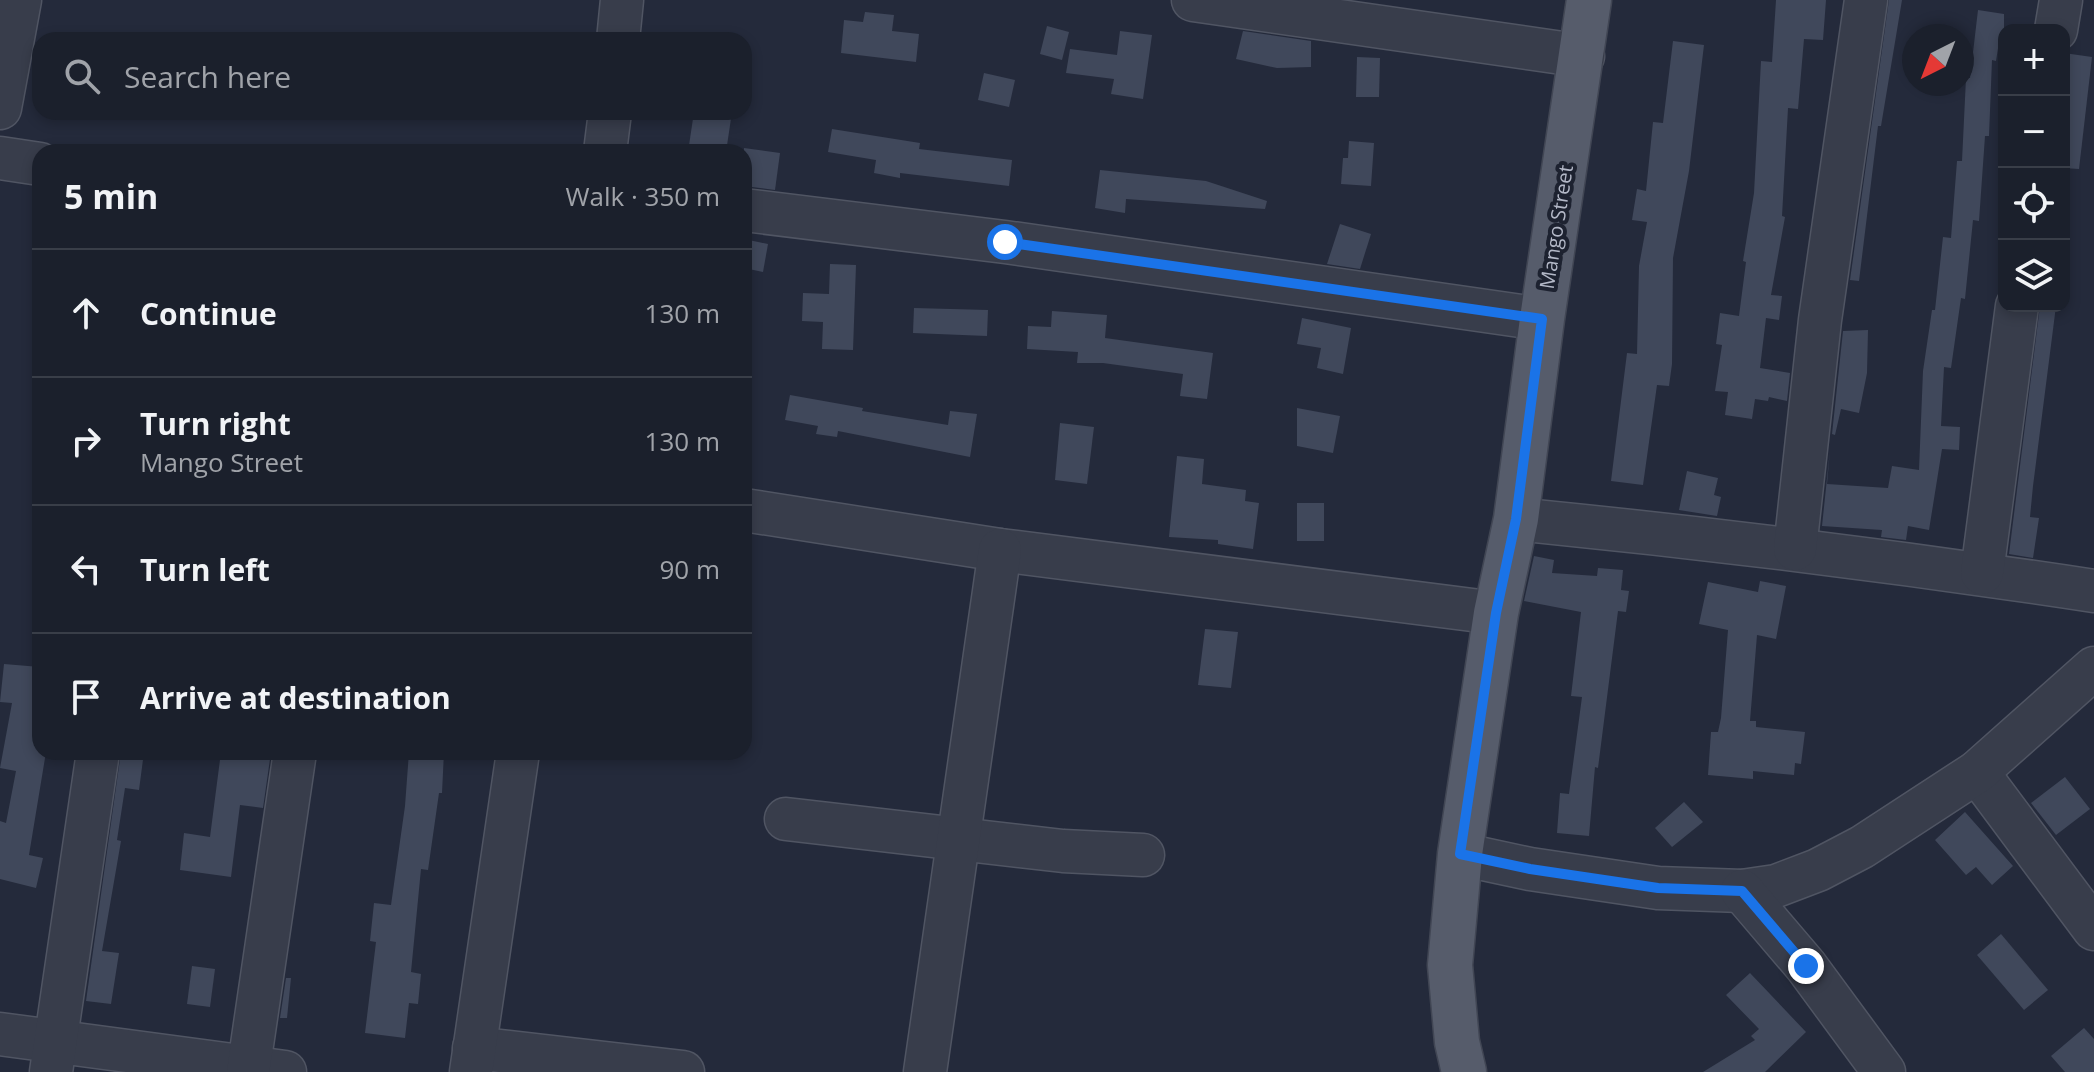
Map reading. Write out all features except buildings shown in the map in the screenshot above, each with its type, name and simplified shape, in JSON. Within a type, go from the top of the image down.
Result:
[{"type":"main road","name":"Mango Street","points":[[1464,1072],[1457,1042],[1450,965],[1460,854],[1496,613],[1516,519],[1589,0]]},
{"type":"street","points":[[0,108],[20,0]]},
{"type":"street","points":[[619,32],[622,0]]},
{"type":"street","points":[[1193,0],[1583,56]]},
{"type":"street","points":[[1795,549],[1820,320],[1866,0]]},
{"type":"street","points":[[2057,24],[2061,0]]},
{"type":"street","points":[[606,144],[609,120]]},
{"type":"street","points":[[0,158],[32,163]]},
{"type":"street","points":[[752,211],[1005,242],[1542,319]]},
{"type":"street","points":[[1982,573],[2016,312]]},
{"type":"street","points":[[752,511],[1000,550],[1496,613]]},
{"type":"street","points":[[1516,519],[1795,549],[2094,591]]},
{"type":"street","points":[[925,1072],[1000,550]]},
{"type":"street","points":[[1460,854],[1530,869],[1658,888],[1742,891],[1776,886],[1818,870],[1862,847],[1977,772],[2094,668]]},
{"type":"street","points":[[54,1056],[97,760]]},
{"type":"street","points":[[0,1034],[54,1056],[260,1070],[294,760]]},
{"type":"street","points":[[517,760],[472,1060],[683,1072]]},
{"type":"street","points":[[1977,772],[2094,929]]},
{"type":"street","points":[[786,819],[1063,851],[1143,855]]},
{"type":"street","points":[[1742,891],[1806,966],[1884,1072]]},
{"type":"route","points":[[1005,242],[1542,319],[1516,519],[1496,613],[1460,854],[1530,869],[1658,888],[1742,891],[1806,966]]}]
